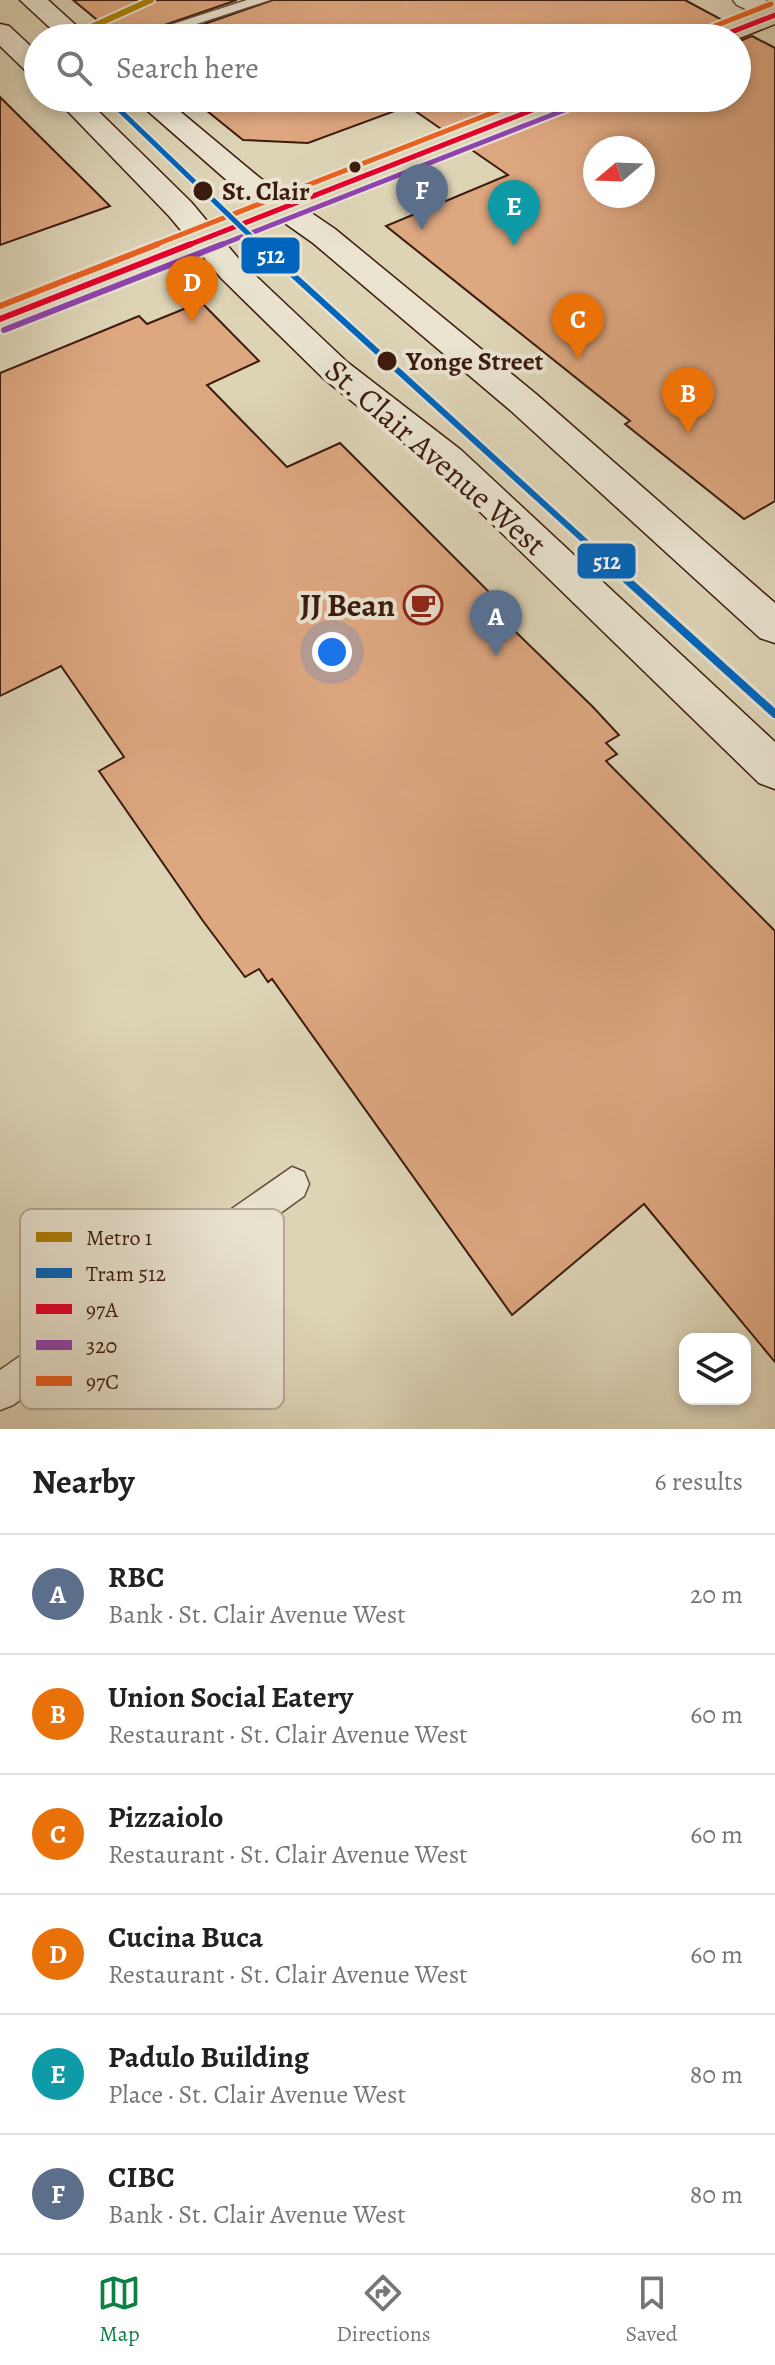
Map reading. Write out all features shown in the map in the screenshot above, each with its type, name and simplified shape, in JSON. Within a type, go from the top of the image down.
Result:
[{"type":"main road","points":[[33,0],[61,24]]},
{"type":"main road","points":[[746,0],[775,15]]},
{"type":"main road","points":[[751,24],[775,15]]},
{"type":"main road","points":[[0,32],[24,54]]},
{"type":"main road","name":"St. Clair Avenue West","points":[[83,112],[206,239],[232,271],[335,370],[448,459],[775,770]]},
{"type":"main road","points":[[164,112],[249,184],[324,236],[523,402],[775,627]]},
{"type":"main road","points":[[0,319],[528,112]]},
{"type":"lane","points":[[184,24],[263,0]]},
{"type":"lane","points":[[257,1209],[292,1184]]},
{"type":"lane","points":[[0,1392],[20,1378]]},
{"type":"building","points":[[73,0],[237,0],[168,24],[102,24]]},
{"type":"building","points":[[273,0],[685,0],[726,22],[720,24],[204,24]]},
{"type":"building","points":[[751,36],[775,48],[775,501],[744,519],[625,424],[630,421],[386,226],[508,175],[469,148],[561,112],[751,112]]},
{"type":"building","points":[[0,97],[110,206],[0,245]]},
{"type":"building","points":[[208,112],[392,112],[308,143],[243,140]]},
{"type":"building","points":[[417,112],[494,112],[444,131]]},
{"type":"building","points":[[201,302],[259,361],[207,385],[287,467],[340,443],[497,600],[488,605],[619,735],[606,743],[617,754],[606,761],[775,931],[775,1362],[644,1204],[512,1315],[272,979],[268,982],[259,969],[245,977],[203,921],[99,771],[124,757],[61,666],[0,696],[0,373],[139,316],[147,324]]},
{"type":"metro line","name":"1","points":[[98,24],[151,0]]},
{"type":"tram line","name":"512","points":[[122,112],[271,256],[775,714]]},
{"type":"transit line","name":"97C","points":[[720,24],[771,4]]},
{"type":"transit line","name":"97A","points":[[751,24],[775,15]]},
{"type":"transit line","name":"97C","points":[[0,306],[494,112]]},
{"type":"transit line","name":"97A","points":[[0,319],[527,112]]},
{"type":"transit line","name":"320","points":[[4,330],[559,112]]},
{"type":"place","name":"St. Clair","points":[[203,191]]},
{"type":"place","name":"CIBC","points":[[422,230]]},
{"type":"place","name":"Padulo Building","points":[[514,246]]},
{"type":"place","name":"Cucina Buca","points":[[192,322]]},
{"type":"place","name":"Pizzaiolo","points":[[578,359]]},
{"type":"place","name":"Yonge Street","points":[[387,361]]},
{"type":"place","name":"Union Social Eatery","points":[[688,433]]},
{"type":"place","name":"JJ Bean","points":[[423,605]]},
{"type":"place","name":"RBC","points":[[496,656]]}]
